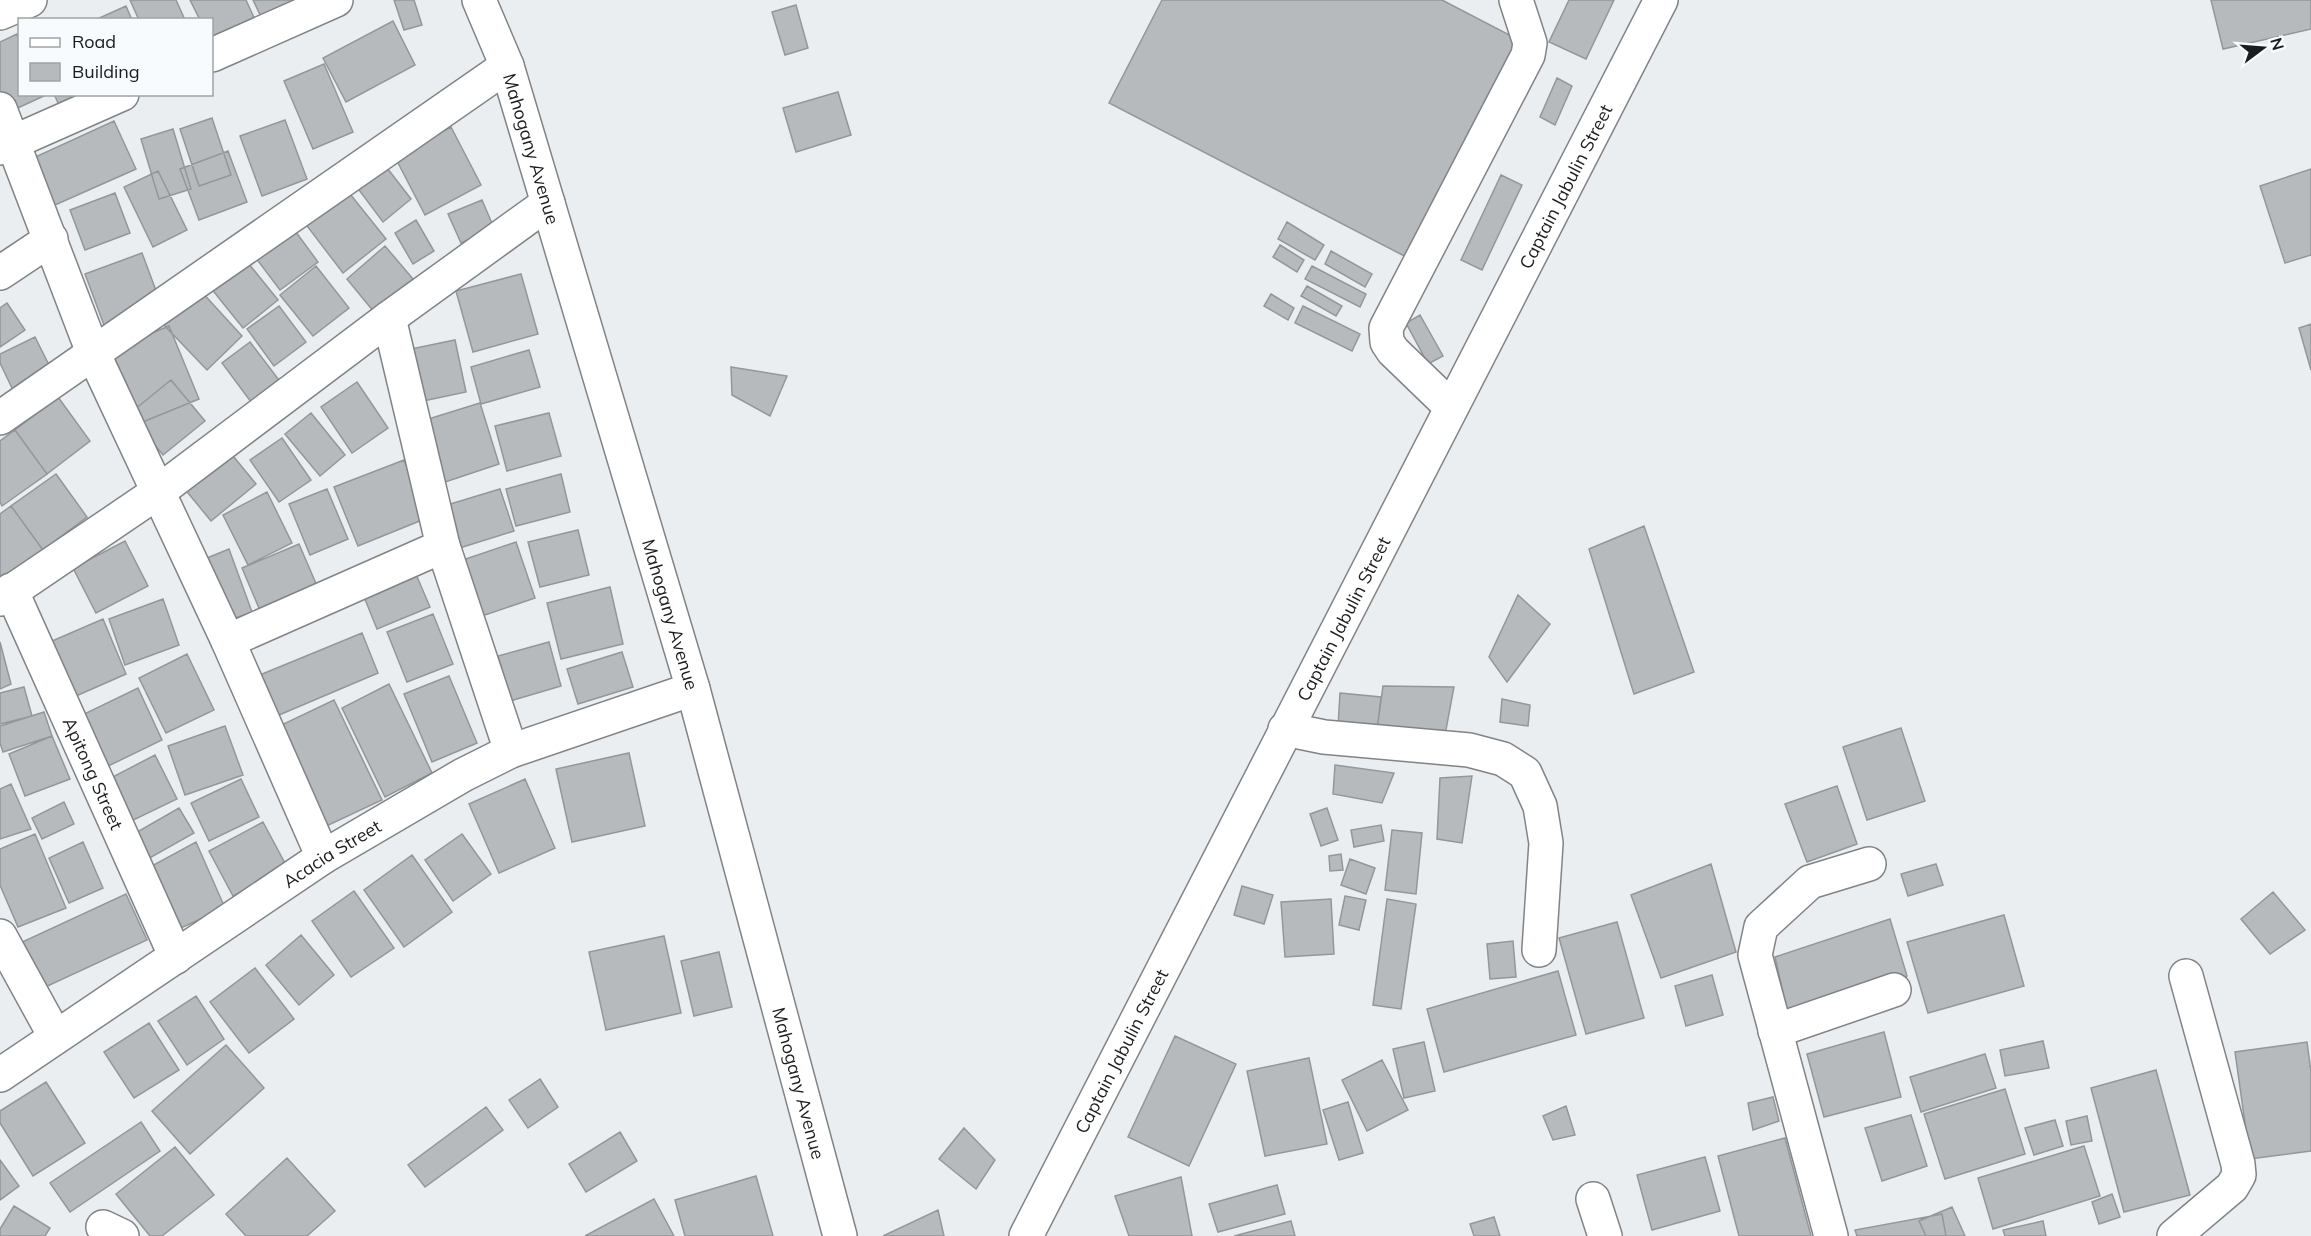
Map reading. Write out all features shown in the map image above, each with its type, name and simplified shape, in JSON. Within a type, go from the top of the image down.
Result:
[{"type":"street","points":[[0,13],[30,0]]},
{"type":"street","points":[[213,55],[336,0]]},
{"type":"street","name":"Mahogany Avenue","points":[[479,0],[507,66],[693,690],[840,1236]]},
{"type":"street","points":[[1451,407],[1394,351],[1387,342],[1386,328],[1528,55],[1530,43],[1516,0]]},
{"type":"street","name":"Captain Jabulin Street","points":[[1026,1236],[1661,0]]},
{"type":"street","points":[[0,418],[507,66]]},
{"type":"street","points":[[7,145],[117,96]]},
{"type":"street","points":[[0,109],[7,145],[51,239],[94,354],[228,641],[323,857]]},
{"type":"street","points":[[6,595],[158,492],[548,203]]},
{"type":"street","points":[[0,273],[51,239]]},
{"type":"street","points":[[390,318],[443,546],[511,751]]},
{"type":"street","points":[[228,641],[443,546]]},
{"type":"street","name":"Apitong Street","points":[[6,595],[176,957]]},
{"type":"street","name":"Acacia Street","points":[[0,1075],[323,857],[463,775],[511,751],[693,690]]},
{"type":"street","points":[[1285,729],[1324,737],[1468,750],[1503,759],[1525,772],[1540,806],[1546,843],[1539,950]]},
{"type":"street","points":[[1831,1236],[1755,955],[1761,927],[1810,882],[1869,864]]},
{"type":"street","points":[[0,936],[55,1036]]},
{"type":"street","points":[[2174,1236],[2232,1187],[2239,1175],[2238,1164],[2186,976]]},
{"type":"street","points":[[1775,1032],[1894,990]]},
{"type":"street","points":[[1593,1198],[1605,1236]]},
{"type":"building","points":[[130,0],[176,0],[184,18],[138,18]]},
{"type":"building","points":[[190,0],[246,0],[256,22],[213,43],[213,18],[199,18]]},
{"type":"building","points":[[253,0],[295,0],[297,5],[263,21]]},
{"type":"building","points":[[394,0],[414,0],[422,25],[404,30]]},
{"type":"building","points":[[1162,0],[1442,0],[1523,42],[1412,260],[1109,103]]},
{"type":"building","points":[[1569,0],[1614,0],[1586,59],[1549,42]]},
{"type":"building","points":[[2211,0],[2311,0],[2311,29],[2223,49]]},
{"type":"building","points":[[796,5],[808,48],[785,55],[772,12]]},
{"type":"building","points":[[126,6],[131,18],[99,18]]},
{"type":"building","points":[[393,21],[415,65],[346,102],[323,58]]},
{"type":"building","points":[[17,34],[18,36],[18,96],[44,96],[9,112],[0,92],[0,42]]},
{"type":"building","points":[[324,64],[353,132],[313,149],[284,81]]},
{"type":"building","points":[[1557,78],[1572,86],[1555,125],[1540,117]]},
{"type":"building","points":[[838,92],[851,135],[796,152],[783,108]]},
{"type":"building","points":[[55,96],[101,96],[63,114]]},
{"type":"building","points":[[212,118],[231,175],[199,186],[180,129]]},
{"type":"building","points":[[285,120],[307,179],[262,196],[240,136]]},
{"type":"building","points":[[114,121],[136,169],[55,205],[33,158]]},
{"type":"building","points":[[451,127],[481,185],[425,215],[395,157]]},
{"type":"building","points":[[173,129],[191,189],[159,199],[141,139]]},
{"type":"building","points":[[228,151],[247,202],[199,220],[180,169]]},
{"type":"building","points":[[384,164],[411,199],[383,222],[356,186]]},
{"type":"building","points":[[2311,169],[2311,255],[2285,263],[2260,186]]},
{"type":"building","points":[[158,171],[187,230],[153,247],[124,187]]},
{"type":"building","points":[[1501,175],[1522,185],[1482,270],[1461,260]]},
{"type":"building","points":[[346,189],[386,239],[343,273],[304,222]]},
{"type":"building","points":[[115,193],[130,233],[85,250],[70,210]]},
{"type":"building","points":[[482,200],[494,228],[461,243],[448,214]]},
{"type":"building","points":[[287,220],[318,262],[280,290],[249,249]]},
{"type":"building","points":[[416,220],[434,251],[413,264],[395,233]]},
{"type":"building","points":[[1287,222],[1324,245],[1315,260],[1278,239]]},
{"type":"building","points":[[1280,245],[1304,260],[1297,272],[1273,257]]},
{"type":"building","points":[[385,246],[413,279],[374,312],[347,279]]},
{"type":"building","points":[[1331,251],[1372,274],[1365,287],[1325,264]]},
{"type":"building","points":[[142,253],[161,304],[104,325],[85,274]]},
{"type":"building","points":[[240,253],[278,300],[243,328],[206,282]]},
{"type":"building","points":[[316,266],[349,308],[313,336],[280,295]]},
{"type":"building","points":[[1312,266],[1366,294],[1360,307],[1305,279]]},
{"type":"building","points":[[521,274],[538,334],[473,352],[456,291]]},
{"type":"building","points":[[1307,286],[1342,306],[1336,316],[1301,296]]},
{"type":"building","points":[[199,289],[242,336],[207,370],[163,324]]},
{"type":"building","points":[[1271,294],[1294,308],[1288,320],[1264,306]]},
{"type":"building","points":[[7,303],[25,330],[0,347],[0,308]]},
{"type":"building","points":[[279,306],[306,342],[274,366],[247,329]]},
{"type":"building","points":[[1303,306],[1360,334],[1352,351],[1295,323]]},
{"type":"building","points":[[1420,315],[1443,356],[1428,364],[1406,323]]},
{"type":"building","points":[[2311,324],[2311,370],[2299,328]]},
{"type":"building","points":[[169,326],[199,399],[128,428],[98,355]]},
{"type":"building","points":[[35,337],[52,371],[13,390],[0,363],[0,354]]},
{"type":"building","points":[[455,340],[466,392],[418,402],[406,350]]},
{"type":"building","points":[[250,342],[279,380],[251,402],[222,363]]},
{"type":"building","points":[[529,350],[540,387],[481,404],[471,367]]},
{"type":"building","points":[[731,367],[787,376],[770,416],[732,395]]},
{"type":"building","points":[[171,380],[205,421],[163,455],[129,414]]},
{"type":"building","points":[[357,382],[388,428],[352,453],[321,407]]},
{"type":"building","points":[[58,397],[90,441],[47,474],[15,430]]},
{"type":"building","points":[[480,403],[499,464],[442,483],[422,421]]},
{"type":"building","points":[[311,413],[345,455],[320,476],[285,434]]},
{"type":"building","points":[[549,413],[561,456],[507,471],[495,426]]},
{"type":"building","points":[[15,430],[47,474],[2,506],[0,502],[0,441]]},
{"type":"building","points":[[282,438],[311,480],[279,502],[250,460]]},
{"type":"building","points":[[229,451],[256,484],[211,521],[184,488]]},
{"type":"building","points":[[404,460],[427,518],[358,546],[334,487]]},
{"type":"building","points":[[56,474],[87,517],[43,550],[11,506]]},
{"type":"building","points":[[561,474],[570,512],[516,526],[506,489]]},
{"type":"building","points":[[327,489],[348,539],[310,555],[289,504]]},
{"type":"building","points":[[500,489],[514,531],[450,551],[437,508]]},
{"type":"building","points":[[267,492],[292,543],[248,565],[223,515]]},
{"type":"building","points":[[11,506],[43,550],[0,582],[0,514]]},
{"type":"building","points":[[1644,526],[1694,672],[1634,694],[1589,549]]},
{"type":"building","points":[[578,530],[589,575],[540,587],[528,542]]},
{"type":"building","points":[[125,541],[148,586],[96,613],[73,568]]},
{"type":"building","points":[[516,542],[535,598],[473,619],[454,563]]},
{"type":"building","points":[[299,544],[321,595],[264,620],[242,568]]},
{"type":"building","points":[[229,549],[252,612],[230,620],[207,558]]},
{"type":"building","points":[[412,565],[430,607],[377,629],[360,587]]},
{"type":"building","points":[[610,587],[623,644],[561,659],[547,603]]},
{"type":"building","points":[[1518,595],[1550,624],[1507,682],[1489,657]]},
{"type":"building","points":[[163,599],[179,645],[125,665],[109,619]]},
{"type":"building","points":[[433,614],[453,664],[407,682],[387,632]]},
{"type":"building","points":[[103,619],[126,674],[67,700],[43,645]]},
{"type":"building","points":[[362,633],[378,673],[272,718],[255,677]]},
{"type":"building","points":[[0,642],[11,684],[0,689]]},
{"type":"building","points":[[549,642],[561,686],[510,701],[498,656]]},
{"type":"building","points":[[622,652],[633,687],[578,704],[567,669]]},
{"type":"building","points":[[187,654],[214,710],[166,733],[139,678]]},
{"type":"building","points":[[449,676],[477,743],[432,762],[404,694]]},
{"type":"building","points":[[389,684],[432,773],[385,797],[342,708]]},
{"type":"building","points":[[1383,686],[1454,687],[1445,735],[1377,730]]},
{"type":"building","points":[[24,687],[32,716],[0,724],[0,693]]},
{"type":"building","points":[[138,688],[162,740],[100,770],[76,718]]},
{"type":"building","points":[[1340,693],[1381,697],[1377,730],[1338,727]]},
{"type":"building","points":[[1502,699],[1530,705],[1528,726],[1500,722]]},
{"type":"building","points":[[334,700],[382,800],[320,829],[273,729]]},
{"type":"building","points":[[44,712],[52,736],[3,752],[0,743],[0,726]]},
{"type":"building","points":[[225,726],[243,775],[185,795],[168,746]]},
{"type":"building","points":[[1901,728],[1925,801],[1867,820],[1843,747]]},
{"type":"building","points":[[52,736],[70,779],[25,796],[9,754]]},
{"type":"building","points":[[629,753],[645,826],[572,842],[556,769]]},
{"type":"building","points":[[155,755],[177,799],[125,824],[105,781]]},
{"type":"building","points":[[1335,765],[1394,773],[1382,803],[1333,794]]},
{"type":"building","points":[[1472,776],[1462,843],[1437,839],[1440,778]]},
{"type":"building","points":[[241,779],[259,817],[209,841],[191,803]]},
{"type":"building","points":[[525,779],[555,848],[499,873],[469,804]]},
{"type":"building","points":[[11,784],[31,829],[0,839],[0,789]]},
{"type":"building","points":[[1837,786],[1857,844],[1807,862],[1785,804]]},
{"type":"building","points":[[64,802],[74,824],[42,839],[32,818]]},
{"type":"building","points":[[179,808],[194,833],[139,864],[125,839]]},
{"type":"building","points":[[1327,808],[1338,840],[1321,846],[1310,814]]},
{"type":"building","points":[[263,822],[287,867],[233,896],[209,851]]},
{"type":"building","points":[[1381,825],[1384,841],[1354,847],[1351,830]]},
{"type":"building","points":[[1392,830],[1422,833],[1416,894],[1385,890]]},
{"type":"building","points":[[1392,830],[1422,833],[1416,894],[1385,890]]},
{"type":"building","points":[[35,834],[66,908],[18,927],[0,885],[0,849]]},
{"type":"building","points":[[462,834],[491,874],[453,901],[425,860]]},
{"type":"building","points":[[83,842],[103,888],[69,903],[49,858]]},
{"type":"building","points":[[196,842],[225,908],[174,931],[148,868]]},
{"type":"building","points":[[1341,854],[1343,870],[1330,871],[1329,856]]},
{"type":"building","points":[[412,855],[452,912],[404,947],[364,890]]},
{"type":"building","points":[[1350,859],[1375,868],[1366,894],[1341,885]]},
{"type":"building","points":[[1711,864],[1736,952],[1661,978],[1631,895]]},
{"type":"building","points":[[1936,864],[1943,885],[1908,896],[1901,874]]},
{"type":"building","points":[[1242,886],[1273,895],[1264,924],[1234,915]]},
{"type":"building","points":[[354,891],[394,948],[351,977],[312,921]]},
{"type":"building","points":[[2273,892],[2305,930],[2270,954],[2241,919]]},
{"type":"building","points":[[126,894],[147,940],[41,989],[20,943]]},
{"type":"building","points":[[1345,896],[1366,900],[1359,930],[1339,925]]},
{"type":"building","points":[[1331,899],[1334,954],[1285,957],[1281,902]]},
{"type":"building","points":[[1387,899],[1416,904],[1401,1009],[1373,1005]]},
{"type":"building","points":[[2004,915],[2024,986],[1928,1013],[1907,942]]},
{"type":"building","points":[[1890,919],[1907,976],[1789,1019],[1775,957]]},
{"type":"building","points":[[1617,922],[1644,1018],[1586,1034],[1559,938]]},
{"type":"building","points":[[301,935],[334,975],[299,1005],[266,965]]},
{"type":"building","points":[[664,936],[681,1013],[606,1030],[589,952]]},
{"type":"building","points":[[1513,941],[1516,977],[1490,979],[1487,944]]},
{"type":"building","points":[[719,952],[732,1007],[694,1016],[681,961]]},
{"type":"building","points":[[255,968],[294,1019],[249,1053],[210,1002]]},
{"type":"building","points":[[1558,971],[1576,1035],[1444,1072],[1427,1009]]},
{"type":"building","points":[[1712,975],[1723,1015],[1686,1026],[1675,986]]},
{"type":"building","points":[[196,996],[224,1039],[187,1065],[158,1021]]},
{"type":"building","points":[[149,1023],[179,1070],[134,1098],[104,1052]]},
{"type":"building","points":[[1884,1032],[1901,1097],[1824,1117],[1807,1054]]},
{"type":"building","points":[[1175,1036],[1236,1064],[1189,1166],[1128,1137]]},
{"type":"building","points":[[2043,1041],[2049,1068],[2005,1076],[2000,1050]]},
{"type":"building","points":[[1424,1042],[1435,1091],[1404,1098],[1393,1049]]},
{"type":"building","points":[[2307,1042],[2311,1072],[2311,1151],[2250,1159],[2235,1052]]},
{"type":"building","points":[[226,1045],[264,1088],[190,1154],[152,1111]]},
{"type":"building","points":[[1985,1054],[1996,1088],[1921,1112],[1910,1077]]},
{"type":"building","points":[[1309,1058],[1327,1144],[1265,1156],[1247,1071]]},
{"type":"building","points":[[1382,1060],[1408,1110],[1367,1131],[1342,1080]]},
{"type":"building","points":[[2156,1070],[2190,1195],[2124,1212],[2091,1088]]},
{"type":"building","points":[[540,1079],[558,1107],[528,1128],[509,1100]]},
{"type":"building","points":[[46,1082],[85,1143],[33,1176],[0,1123],[0,1111]]},
{"type":"building","points":[[2005,1089],[2025,1154],[1945,1179],[1924,1114]]},
{"type":"building","points":[[1773,1097],[1779,1121],[1753,1130],[1748,1103]]},
{"type":"building","points":[[1348,1102],[1363,1153],[1339,1160],[1323,1110]]},
{"type":"building","points":[[1566,1106],[1575,1135],[1553,1140],[1543,1116]]},
{"type":"building","points":[[486,1107],[503,1130],[425,1187],[408,1165]]},
{"type":"building","points":[[1911,1115],[1927,1166],[1882,1181],[1865,1128]]},
{"type":"building","points":[[2087,1116],[2092,1141],[2071,1145],[2066,1121]]},
{"type":"building","points":[[2055,1120],[2063,1146],[2034,1155],[2025,1128]]},
{"type":"building","points":[[141,1122],[160,1151],[70,1212],[50,1183]]},
{"type":"building","points":[[964,1128],[995,1160],[976,1189],[939,1159]]},
{"type":"building","points":[[620,1132],[637,1161],[586,1192],[569,1164]]},
{"type":"building","points":[[1785,1138],[1811,1236],[1739,1236],[1718,1156]]},
{"type":"building","points":[[2084,1146],[2100,1196],[1993,1229],[1978,1178]]},
{"type":"building","points":[[175,1147],[214,1195],[162,1236],[150,1236],[116,1194]]},
{"type":"building","points":[[1705,1157],[1720,1211],[1652,1230],[1637,1175]]},
{"type":"building","points":[[287,1158],[335,1211],[307,1236],[246,1236],[226,1214]]},
{"type":"building","points":[[0,1160],[19,1186],[0,1200]]},
{"type":"building","points":[[756,1176],[773,1236],[685,1236],[675,1200]]},
{"type":"building","points":[[1181,1177],[1192,1236],[1129,1236],[1115,1196]]},
{"type":"building","points":[[1277,1185],[1285,1214],[1218,1232],[1209,1204]]},
{"type":"building","points":[[2112,1194],[2120,1217],[2099,1224],[2092,1202]]},
{"type":"building","points":[[654,1199],[674,1236],[585,1236]]},
{"type":"building","points":[[14,1206],[50,1228],[45,1236],[0,1236],[0,1229]]},
{"type":"building","points":[[1952,1207],[1965,1236],[1926,1236],[1919,1221]]},
{"type":"building","points":[[938,1210],[944,1236],[883,1236]]},
{"type":"building","points":[[1942,1214],[1946,1236],[1857,1236],[1855,1230]]},
{"type":"building","points":[[1494,1217],[1500,1236],[1474,1236],[1470,1224]]},
{"type":"building","points":[[1291,1221],[1295,1236],[1234,1236]]},
{"type":"building","points":[[2043,1221],[2046,1236],[2005,1236],[2003,1230]]}]
